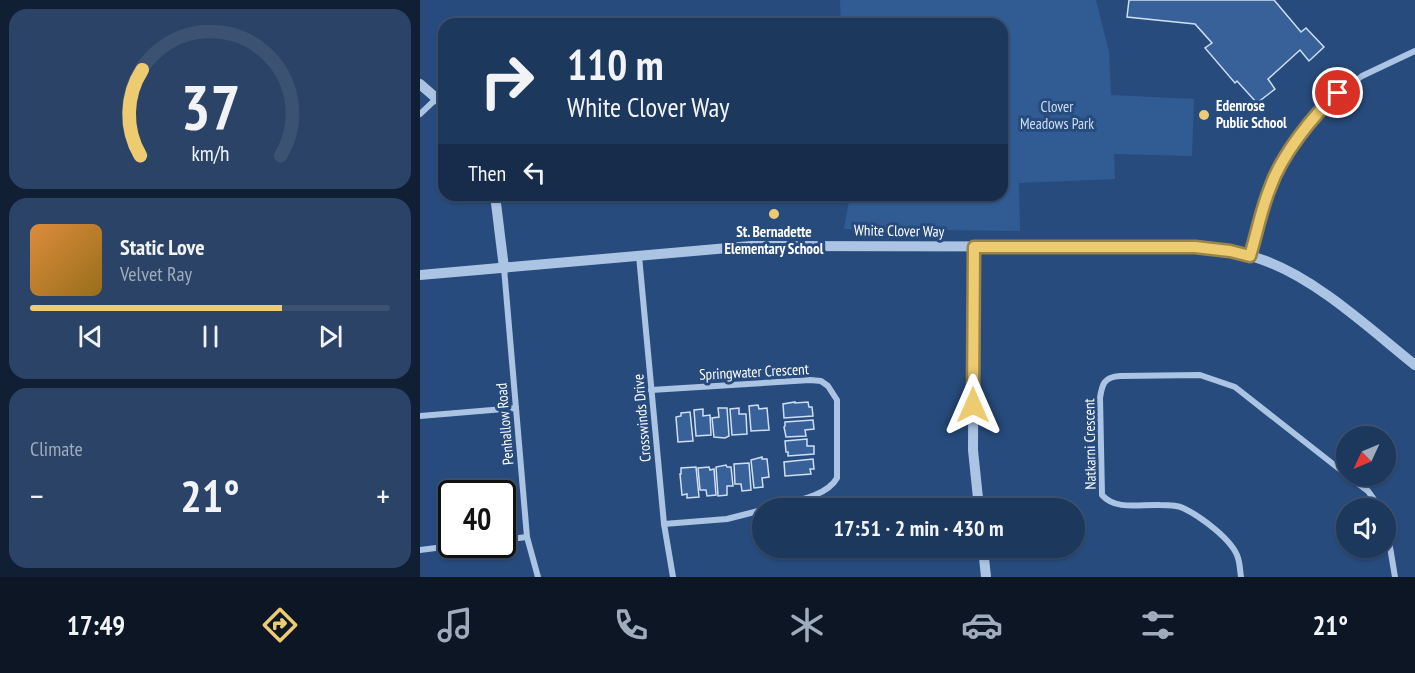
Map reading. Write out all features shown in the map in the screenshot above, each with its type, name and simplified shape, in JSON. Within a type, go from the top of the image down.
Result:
[{"type":"street","points":[[1250,256],[1270,186],[1297,141],[1325,105],[1362,75],[1415,51]]},
{"type":"street","points":[[420,84],[438,99]]},
{"type":"street","points":[[420,114],[438,103]]},
{"type":"street","points":[[496,201],[504,268]]},
{"type":"street","name":"White Clover Way","points":[[420,275],[751,246],[1195,247],[1230,251],[1285,269],[1303,279],[1415,365]]},
{"type":"street","points":[[974,247],[973,450],[978,498]]},
{"type":"street","name":"Crosswinds Drive","points":[[639,256],[664,524],[673,577]]},
{"type":"street","name":"Penhallow Road","points":[[504,268],[527,537],[538,577]]},
{"type":"street","name":"Natkarni Crescent","points":[[1241,577],[1238,557],[1228,542],[1200,518],[1182,507],[1119,505],[1108,502],[1102,495],[1100,398],[1101,387],[1106,379],[1111,376],[1200,375],[1235,387],[1336,466]]},
{"type":"street","name":"Springwater Crescent","points":[[651,390],[821,381],[828,386],[837,400],[837,478],[833,486],[824,492],[803,498]]},
{"type":"street","points":[[420,416],[516,408]]},
{"type":"street","name":"Natkarni Crescent","points":[[1362,486],[1373,498]]},
{"type":"street","points":[[664,524],[726,519],[752,512]]},
{"type":"street","points":[[516,538],[527,537]]},
{"type":"street","points":[[420,550],[438,548]]},
{"type":"street","points":[[984,558],[986,577]]},
{"type":"street","points":[[1392,558],[1395,577]]},
{"type":"green space","name":"Clover Meadows Park","points":[[840,0],[1096,0],[1109,52],[1111,95],[1194,99],[1192,156],[1114,154],[1115,179],[1019,183],[1020,231],[844,229],[849,201],[1008,201],[1008,18],[841,18]]},
{"type":"building","points":[[1129,0],[1274,0],[1301,32],[1306,28],[1324,47],[1309,61],[1300,50],[1268,79],[1275,89],[1257,103],[1237,81],[1235,83],[1205,48],[1212,43],[1195,24],[1127,17]]},
{"type":"building","points":[[808,402],[809,407],[812,407],[813,416],[784,418],[783,404]]},
{"type":"building","points":[[758,405],[759,409],[767,408],[769,430],[751,431],[749,406]]},
{"type":"building","points":[[718,408],[727,408],[729,436],[725,438],[714,437],[712,418],[719,417]]},
{"type":"building","points":[[739,408],[739,414],[746,414],[747,434],[732,435],[730,409]]},
{"type":"building","points":[[703,409],[703,416],[710,415],[711,435],[696,436],[694,410]]},
{"type":"building","points":[[690,412],[693,441],[678,442],[676,417],[681,416],[681,413]]},
{"type":"building","points":[[813,420],[814,429],[805,430],[806,436],[786,437],[785,422]]},
{"type":"building","points":[[807,439],[807,446],[814,446],[814,454],[788,456],[785,441]]},
{"type":"building","points":[[762,457],[762,459],[767,459],[769,477],[762,478],[763,487],[754,488],[751,460]]},
{"type":"building","points":[[813,459],[814,469],[810,469],[811,474],[785,476],[784,462]]},
{"type":"building","points":[[749,463],[751,490],[742,491],[741,484],[735,484],[734,464]]},
{"type":"building","points":[[726,465],[731,467],[733,486],[727,486],[727,495],[718,496],[716,467]]},
{"type":"building","points":[[696,467],[699,497],[687,498],[687,494],[682,495],[681,468]]},
{"type":"building","points":[[709,467],[710,470],[714,469],[716,495],[707,496],[706,490],[700,490],[698,468]]},
{"type":"place","name":"Edenrose Public School","points":[[1204,115]]},
{"type":"place","name":"St. Bernadette Elementary School","points":[[774,214]]},
{"type":"route","points":[[973,405],[974,247],[1195,247],[1250,256],[1270,186],[1280,167],[1325,105],[1338,93]]}]
